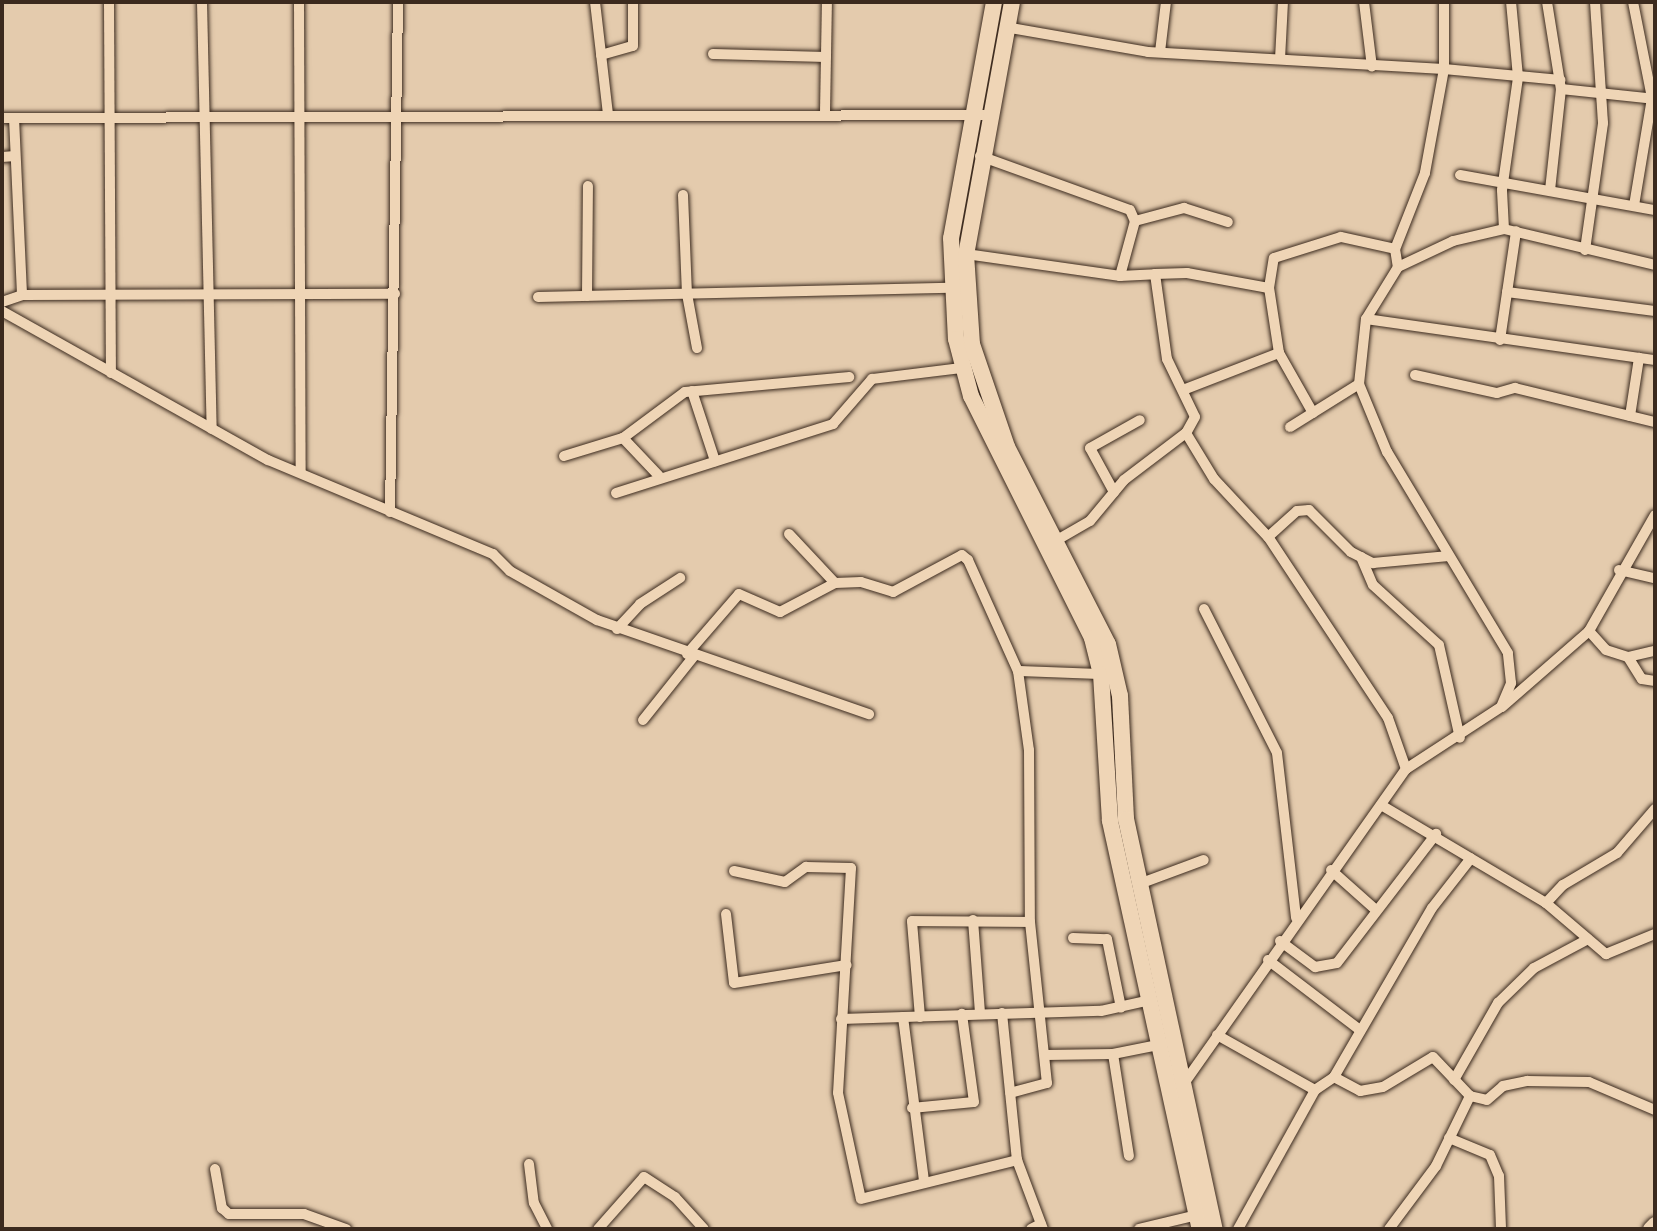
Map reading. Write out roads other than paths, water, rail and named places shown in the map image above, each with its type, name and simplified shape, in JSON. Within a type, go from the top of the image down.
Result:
[{"type":"highway","points":[[993,2],[954,211],[950,288],[962,368],[1077,601],[1101,674],[1110,821],[1150,999],[1185,1082],[1203,1219]]},
{"type":"highway","points":[[1012,2],[979,156],[966,254],[977,371],[1002,450],[1057,540],[1108,644],[1139,884],[1168,1044],[1203,1219],[1215,1229]]},
{"type":"main road","points":[[1650,1229],[1655,1224]]},
{"type":"street","points":[[109,2],[107,118],[111,373]]},
{"type":"street","points":[[202,2],[212,429]]},
{"type":"street","points":[[299,2],[301,472]]},
{"type":"street","points":[[390,512],[398,2]]},
{"type":"street","points":[[596,2],[608,114]]},
{"type":"street","points":[[601,55],[633,46],[633,2]]},
{"type":"street","points":[[825,113],[827,2]]},
{"type":"street","points":[[1160,52],[1166,2]]},
{"type":"street","points":[[1280,59],[1283,2]]},
{"type":"street","points":[[1364,2],[1372,68]]},
{"type":"street","points":[[1398,267],[1395,249],[1426,173],[1444,69],[1444,2]]},
{"type":"street","points":[[1504,229],[1503,181],[1518,77],[1511,2]]},
{"type":"street","points":[[1547,2],[1560,84],[1550,190]]},
{"type":"street","points":[[1585,250],[1596,195],[1604,92],[1595,2]]},
{"type":"street","points":[[1633,2],[1654,99],[1634,205]]},
{"type":"street","points":[[1005,27],[1160,52],[1372,68],[1444,69],[1518,77],[1654,99]]},
{"type":"street","points":[[713,54],[826,57]]},
{"type":"street","points":[[2,118],[825,113],[989,116]]},
{"type":"street","points":[[14,118],[22,295]]},
{"type":"street","points":[[2,157],[16,156]]},
{"type":"street","points":[[979,156],[1130,209],[1135,221],[1120,276]]},
{"type":"street","points":[[1460,175],[1596,195],[1655,210]]},
{"type":"street","points":[[587,296],[588,186]]},
{"type":"street","points":[[683,195],[687,294],[697,348]]},
{"type":"street","points":[[1135,221],[1184,208],[1228,222]]},
{"type":"street","points":[[1502,707],[1511,683],[1508,653],[1387,452],[1359,384],[1366,319],[1398,267],[1453,241],[1504,229],[1650,264],[1655,271]]},
{"type":"street","points":[[1500,340],[1517,231]]},
{"type":"street","points":[[1313,412],[1279,353],[1269,288],[1274,258],[1332,238],[1395,249]]},
{"type":"street","points":[[966,254],[1120,276],[1154,274],[1269,288]]},
{"type":"street","points":[[1057,540],[1090,521],[1114,492],[1186,433],[1195,416],[1158,326],[1154,274]]},
{"type":"street","points":[[538,297],[950,288]]},
{"type":"street","points":[[2,302],[22,295],[208,292],[395,294]]},
{"type":"street","points":[[1507,292],[1655,310]]},
{"type":"street","points":[[2,311],[212,429],[390,512],[493,554],[510,571],[617,629],[869,714]]},
{"type":"street","points":[[1366,319],[1655,360]]},
{"type":"street","points":[[1183,390],[1279,353]]},
{"type":"street","points":[[1630,416],[1639,358]]},
{"type":"street","points":[[616,493],[659,476],[833,424],[872,379],[962,368]]},
{"type":"street","points":[[1415,374],[1497,393],[1516,388],[1655,422]]},
{"type":"street","points":[[564,456],[623,438],[692,391],[849,377]]},
{"type":"street","points":[[1290,427],[1359,384]]},
{"type":"street","points":[[692,391],[715,461]]},
{"type":"street","points":[[1114,492],[1090,447],[1140,420]]},
{"type":"street","points":[[1186,433],[1214,479],[1268,537],[1388,718],[1406,769]]},
{"type":"street","points":[[623,438],[659,476]]},
{"type":"street","points":[[1268,537],[1297,511],[1309,510],[1361,557],[1373,563],[1450,556]]},
{"type":"street","points":[[1185,1082],[1296,918],[1406,769],[1460,738],[1502,707],[1589,631],[1619,570],[1655,515]]},
{"type":"street","points":[[789,534],[835,583]]},
{"type":"street","points":[[643,720],[739,594],[780,612],[835,583],[861,582],[893,592],[962,555],[1018,671],[1029,750],[1030,922],[1047,1083],[1010,1093]]},
{"type":"street","points":[[1361,557],[1373,584],[1439,645],[1460,738]]},
{"type":"street","points":[[1619,570],[1655,578]]},
{"type":"street","points":[[617,629],[640,604],[680,578]]},
{"type":"street","points":[[1204,610],[1277,753],[1296,918]]},
{"type":"street","points":[[1589,631],[1606,650],[1628,657],[1655,651]]},
{"type":"street","points":[[1628,657],[1642,679],[1655,681]]},
{"type":"street","points":[[1018,671],[1101,674]]},
{"type":"street","points":[[1381,805],[1436,834],[1546,904],[1606,954],[1655,934]]},
{"type":"street","points":[[1546,904],[1563,885],[1617,853],[1655,809]]},
{"type":"street","points":[[1280,941],[1325,970],[1436,834]]},
{"type":"street","points":[[1238,1229],[1315,1090],[1334,1077],[1432,908],[1471,858]]},
{"type":"street","points":[[1139,884],[1204,860]]},
{"type":"street","points":[[734,871],[785,882],[806,867],[851,868],[838,1093],[861,1199],[1017,1160]]},
{"type":"street","points":[[1331,870],[1375,909]]},
{"type":"street","points":[[726,914],[734,983],[847,965]]},
{"type":"street","points":[[973,920],[980,1014]]},
{"type":"street","points":[[920,1017],[912,921],[1030,922]]},
{"type":"street","points":[[1073,938],[1107,939],[1121,1008]]},
{"type":"street","points":[[1454,1080],[1497,1003],[1534,968],[1588,939]]},
{"type":"street","points":[[1268,960],[1360,1030]]},
{"type":"street","points":[[841,1019],[1121,1008],[1150,999]]},
{"type":"street","points":[[1002,1013],[1017,1160],[1042,1227],[1031,1229]]},
{"type":"street","points":[[912,1108],[974,1102],[962,1014]]},
{"type":"street","points":[[903,1017],[912,1108],[924,1182]]},
{"type":"street","points":[[1217,1035],[1315,1090]]},
{"type":"street","points":[[1045,1055],[1113,1054],[1168,1044]]},
{"type":"street","points":[[1113,1054],[1129,1156]]},
{"type":"street","points":[[1334,1077],[1360,1091],[1383,1087],[1433,1056],[1470,1096],[1486,1100],[1503,1086],[1527,1081],[1589,1082],[1655,1110]]},
{"type":"street","points":[[1389,1229],[1418,1195],[1470,1096]]},
{"type":"street","points":[[1449,1138],[1490,1155],[1499,1176],[1501,1229]]},
{"type":"street","points":[[529,1164],[534,1203],[547,1229]]},
{"type":"street","points":[[215,1168],[222,1209],[229,1214],[304,1214],[346,1229]]},
{"type":"street","points":[[598,1229],[644,1177],[675,1197],[704,1229]]},
{"type":"street","points":[[1139,1229],[1203,1219]]}]
